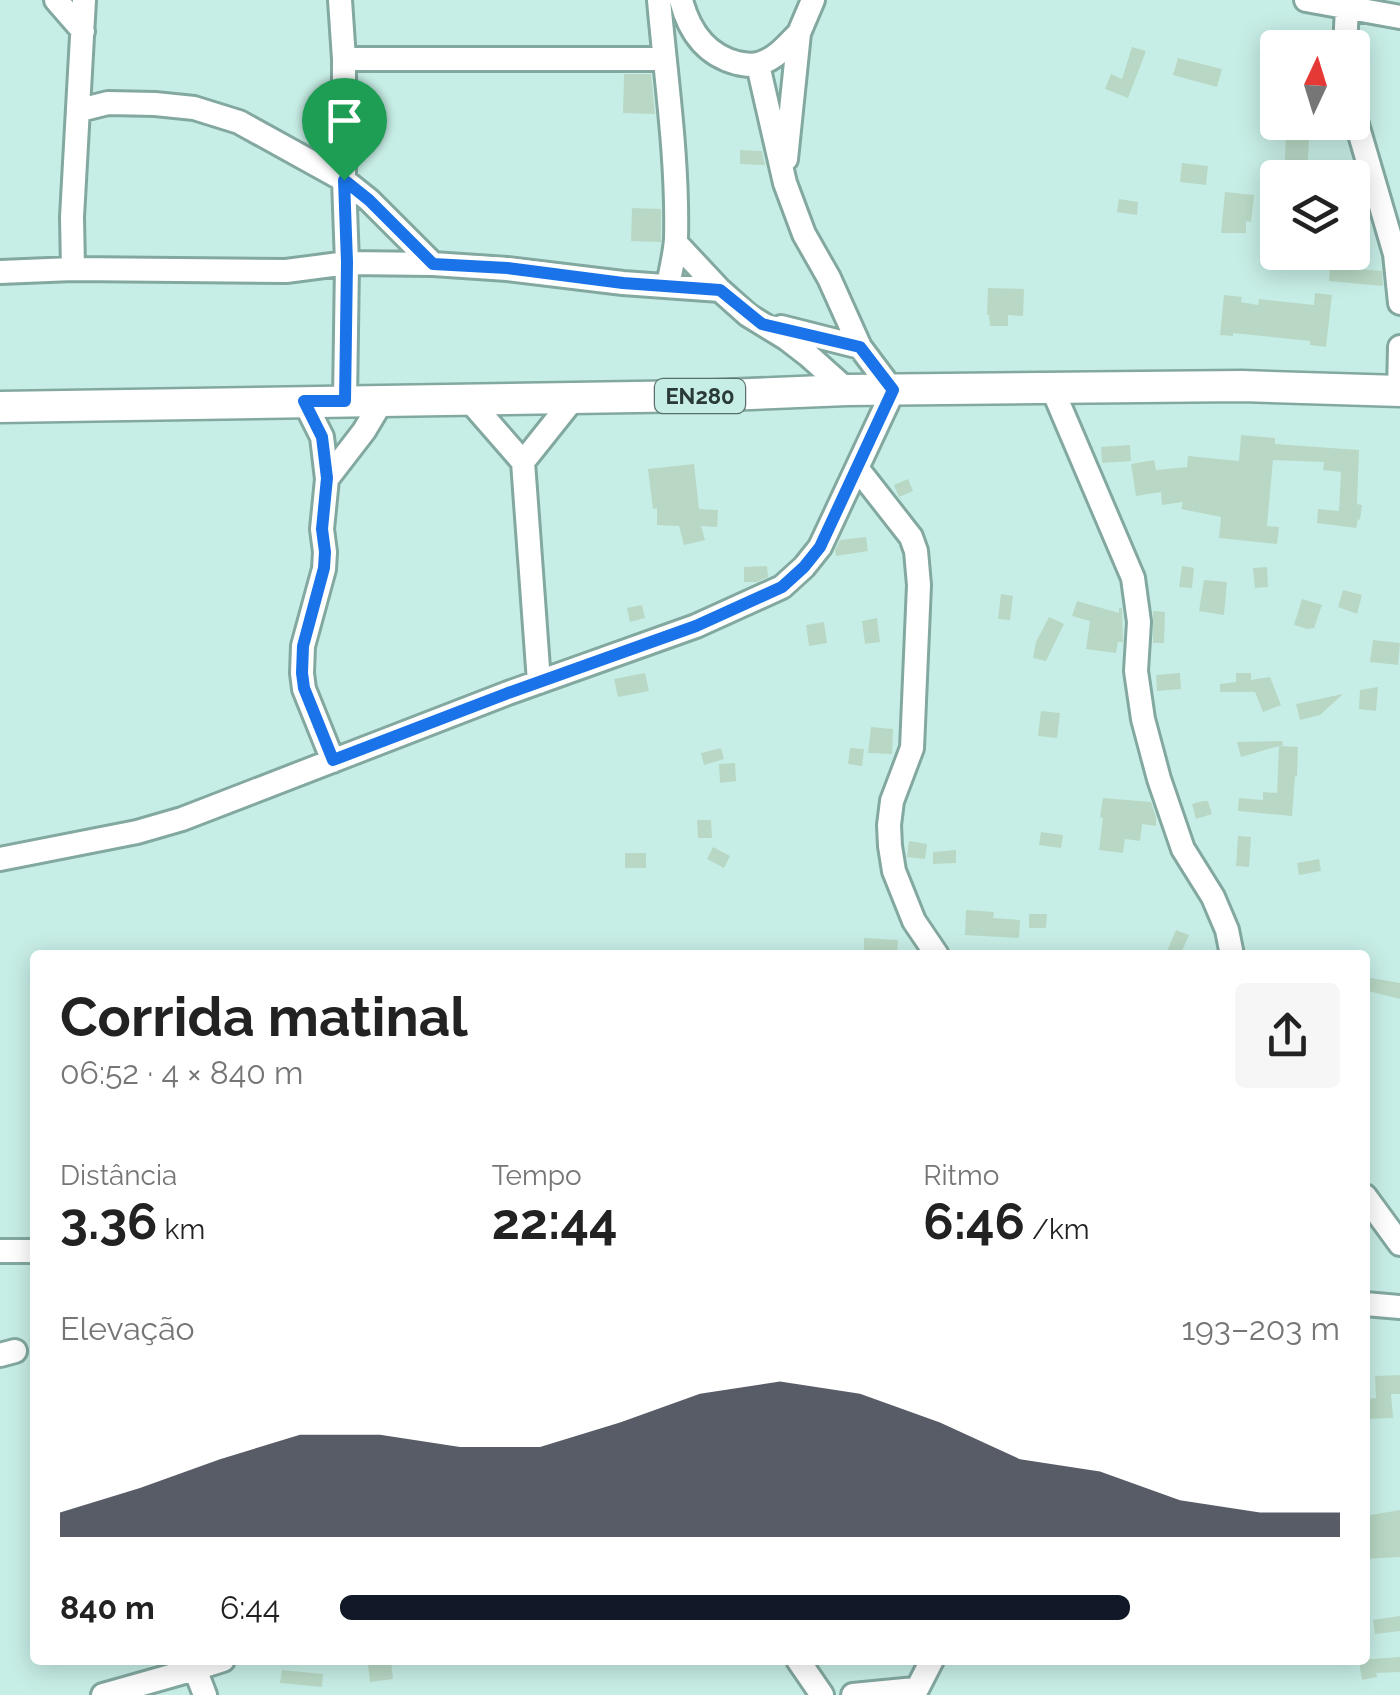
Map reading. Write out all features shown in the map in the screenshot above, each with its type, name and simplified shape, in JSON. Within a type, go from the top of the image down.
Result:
[{"type":"main road","name":"EN280","points":[[0,407],[700,396],[847,390],[1242,386],[1399,391]]},
{"type":"street","points":[[56,0],[82,31]]},
{"type":"street","points":[[72,269],[84,0]]},
{"type":"street","points":[[340,0],[347,262],[345,401]]},
{"type":"street","points":[[659,0],[673,122],[676,242],[668,285]]},
{"type":"street","points":[[681,0],[692,29],[706,49],[728,61],[758,65],[774,58],[799,33]]},
{"type":"street","points":[[784,182],[799,33],[813,0]]},
{"type":"street","points":[[1306,0],[1400,18]]},
{"type":"street","points":[[1346,30],[1347,7]]},
{"type":"street","points":[[344,59],[664,59]]},
{"type":"street","points":[[0,860],[182,819],[696,626],[782,587],[804,567],[820,547],[893,390],[860,347],[804,234],[784,182],[758,65]]},
{"type":"street","points":[[80,110],[122,102],[194,108],[239,122],[344,180],[433,264]]},
{"type":"street","points":[[1362,140],[1395,254],[1400,303]]},
{"type":"street","points":[[676,242],[720,290],[809,356],[847,390]]},
{"type":"street","points":[[0,272],[286,271],[347,262],[433,264],[720,290]]},
{"type":"street","points":[[762,324],[860,347]]},
{"type":"street","points":[[1399,391],[1400,346]]},
{"type":"street","points":[[1052,388],[1133,578],[1139,622],[1136,671],[1147,734],[1183,849],[1212,898],[1227,930],[1231,950]]},
{"type":"street","points":[[523,462],[574,398]]},
{"type":"street","points":[[469,400],[523,462],[539,682]]},
{"type":"street","points":[[304,401],[322,437],[327,478],[322,529],[324,568],[303,646],[302,673],[304,688],[333,760]]},
{"type":"street","points":[[327,478],[382,402]]},
{"type":"street","points":[[857,468],[912,537],[916,551],[919,585],[912,748],[892,802],[889,826],[894,870],[914,922],[934,950]]},
{"type":"street","points":[[1370,1203],[1400,1244]]},
{"type":"street","points":[[0,1251],[30,1251]]},
{"type":"street","points":[[1370,1304],[1398,1305]]},
{"type":"street","points":[[104,1695],[209,1665]]},
{"type":"street","points":[[801,1665],[822,1695]]},
{"type":"street","points":[[854,1695],[915,1692],[929,1665]]},
{"type":"street","points":[[195,1670],[204,1695]]},
{"type":"building","points":[[1132,47],[1146,51],[1128,98],[1105,89],[1111,74],[1122,79]]},
{"type":"building","points":[[1178,58],[1222,69],[1217,87],[1173,75]]},
{"type":"building","points":[[624,74],[651,74],[655,114],[623,113]]},
{"type":"building","points":[[1286,140],[1309,140],[1308,160],[1285,160]]},
{"type":"building","points":[[740,150],[762,151],[765,165],[740,164]]},
{"type":"building","points":[[1182,163],[1208,166],[1206,185],[1180,182]]},
{"type":"building","points":[[1225,192],[1254,195],[1246,233],[1221,233]]},
{"type":"building","points":[[1119,199],[1138,202],[1137,215],[1117,212]]},
{"type":"building","points":[[632,208],[661,209],[661,242],[631,241]]},
{"type":"building","points":[[1330,270],[1382,271],[1383,286],[1329,281]]},
{"type":"building","points":[[988,288],[1024,289],[1023,316],[1008,315],[1008,326],[990,326]]},
{"type":"building","points":[[1315,293],[1332,295],[1326,347],[1310,345],[1310,341],[1220,335],[1224,295],[1242,297],[1241,302],[1258,305],[1259,299],[1314,305]]},
{"type":"building","points":[[1241,435],[1275,438],[1275,444],[1359,450],[1357,504],[1362,505],[1356,528],[1317,523],[1318,509],[1339,511],[1341,472],[1323,470],[1324,462],[1273,460],[1267,526],[1279,527],[1277,544],[1219,538],[1221,517],[1181,509],[1183,502],[1162,505],[1161,492],[1136,496],[1131,464],[1154,460],[1156,470],[1187,467],[1188,456],[1239,461]]},
{"type":"building","points":[[1130,445],[1131,461],[1102,463],[1101,447]]},
{"type":"building","points":[[694,464],[699,509],[718,510],[717,527],[701,526],[705,540],[684,545],[679,526],[657,525],[648,469]]},
{"type":"building","points":[[908,479],[913,491],[899,497],[894,485]]},
{"type":"building","points":[[866,537],[868,551],[836,556],[840,540]]},
{"type":"building","points":[[767,566],[768,577],[744,582],[744,567]]},
{"type":"building","points":[[1182,566],[1194,568],[1192,588],[1179,587]]},
{"type":"building","points":[[1267,567],[1268,587],[1255,588],[1253,568]]},
{"type":"building","points":[[1204,580],[1227,582],[1224,615],[1199,611]]},
{"type":"building","points":[[1343,590],[1362,595],[1357,614],[1338,607]]},
{"type":"building","points":[[1001,594],[1013,596],[1010,620],[998,619]]},
{"type":"building","points":[[1302,599],[1322,605],[1314,628],[1294,625]]},
{"type":"building","points":[[1077,601],[1119,613],[1122,608],[1123,642],[1118,642],[1116,653],[1086,649],[1090,621],[1072,616]]},
{"type":"building","points":[[642,605],[645,618],[630,622],[627,608]]},
{"type":"building","points":[[1153,611],[1165,612],[1164,643],[1153,643]]},
{"type":"building","points":[[1049,617],[1064,624],[1046,661],[1033,658],[1036,642]]},
{"type":"building","points":[[877,618],[880,642],[865,644],[862,621]]},
{"type":"building","points":[[824,622],[827,643],[809,646],[806,625]]},
{"type":"building","points":[[1373,640],[1400,643],[1398,665],[1370,662]]},
{"type":"building","points":[[645,673],[649,691],[618,697],[614,679]]},
{"type":"building","points":[[1180,673],[1181,689],[1157,691],[1156,675]]},
{"type":"building","points":[[1236,673],[1251,673],[1251,680],[1270,677],[1281,705],[1263,712],[1255,692],[1220,692],[1220,684],[1236,682]]},
{"type":"building","points":[[1378,687],[1376,711],[1359,709],[1360,690]]},
{"type":"building","points":[[1343,694],[1320,715],[1300,720],[1296,704]]},
{"type":"building","points":[[1041,711],[1060,713],[1057,738],[1038,736]]},
{"type":"building","points":[[871,727],[893,729],[892,754],[868,753]]},
{"type":"building","points":[[1282,741],[1280,746],[1298,747],[1292,816],[1238,811],[1239,798],[1263,800],[1263,792],[1277,793],[1279,746],[1241,757],[1237,742]]},
{"type":"building","points":[[721,748],[724,759],[704,765],[701,753]]},
{"type":"building","points":[[850,748],[864,749],[862,766],[848,764]]},
{"type":"building","points":[[735,763],[736,781],[720,783],[719,764]]},
{"type":"building","points":[[1103,798],[1151,802],[1156,826],[1142,824],[1140,841],[1125,839],[1123,853],[1099,850]]},
{"type":"building","points":[[1208,801],[1212,814],[1196,819],[1192,804]]},
{"type":"building","points":[[697,820],[711,820],[712,838],[698,838]]},
{"type":"building","points":[[1041,832],[1063,835],[1061,848],[1039,845]]},
{"type":"building","points":[[1238,836],[1251,837],[1249,867],[1236,866]]},
{"type":"building","points":[[909,841],[927,844],[925,859],[907,857]]},
{"type":"building","points":[[713,847],[730,856],[724,868],[707,859]]},
{"type":"building","points":[[956,850],[956,863],[933,864],[933,852]]},
{"type":"building","points":[[625,853],[646,853],[646,868],[625,868]]},
{"type":"building","points":[[1319,859],[1321,871],[1299,875],[1297,863]]},
{"type":"building","points":[[966,910],[994,912],[993,918],[1020,920],[1019,938],[965,935]]},
{"type":"building","points":[[1029,914],[1047,914],[1046,928],[1029,928]]},
{"type":"building","points":[[1176,930],[1189,935],[1182,950],[1167,950]]},
{"type":"building","points":[[864,938],[898,940],[897,950],[864,950]]},
{"type":"building","points":[[1370,978],[1400,983],[1400,999],[1370,991]]},
{"type":"building","points":[[1400,1375],[1400,1394],[1391,1394],[1393,1418],[1370,1419],[1370,1399],[1376,1398],[1375,1376]]},
{"type":"building","points":[[1400,1510],[1400,1557],[1370,1559],[1370,1515]]},
{"type":"building","points":[[1400,1616],[1400,1631],[1375,1634],[1373,1620]]},
{"type":"building","points":[[1400,1657],[1400,1672],[1376,1673],[1377,1677],[1362,1680],[1360,1665],[1370,1665],[1370,1659]]},
{"type":"building","points":[[368,1665],[391,1665],[393,1679],[370,1682]]},
{"type":"building","points":[[282,1670],[323,1674],[322,1687],[280,1683]]},
{"type":"route","points":[[344,180],[433,264],[720,290],[762,324],[860,347],[893,390],[820,547],[804,567],[782,587],[696,626],[333,760],[304,688],[302,673],[303,646],[324,568],[322,529],[327,478],[322,437],[304,401],[345,401],[344,180]]}]
